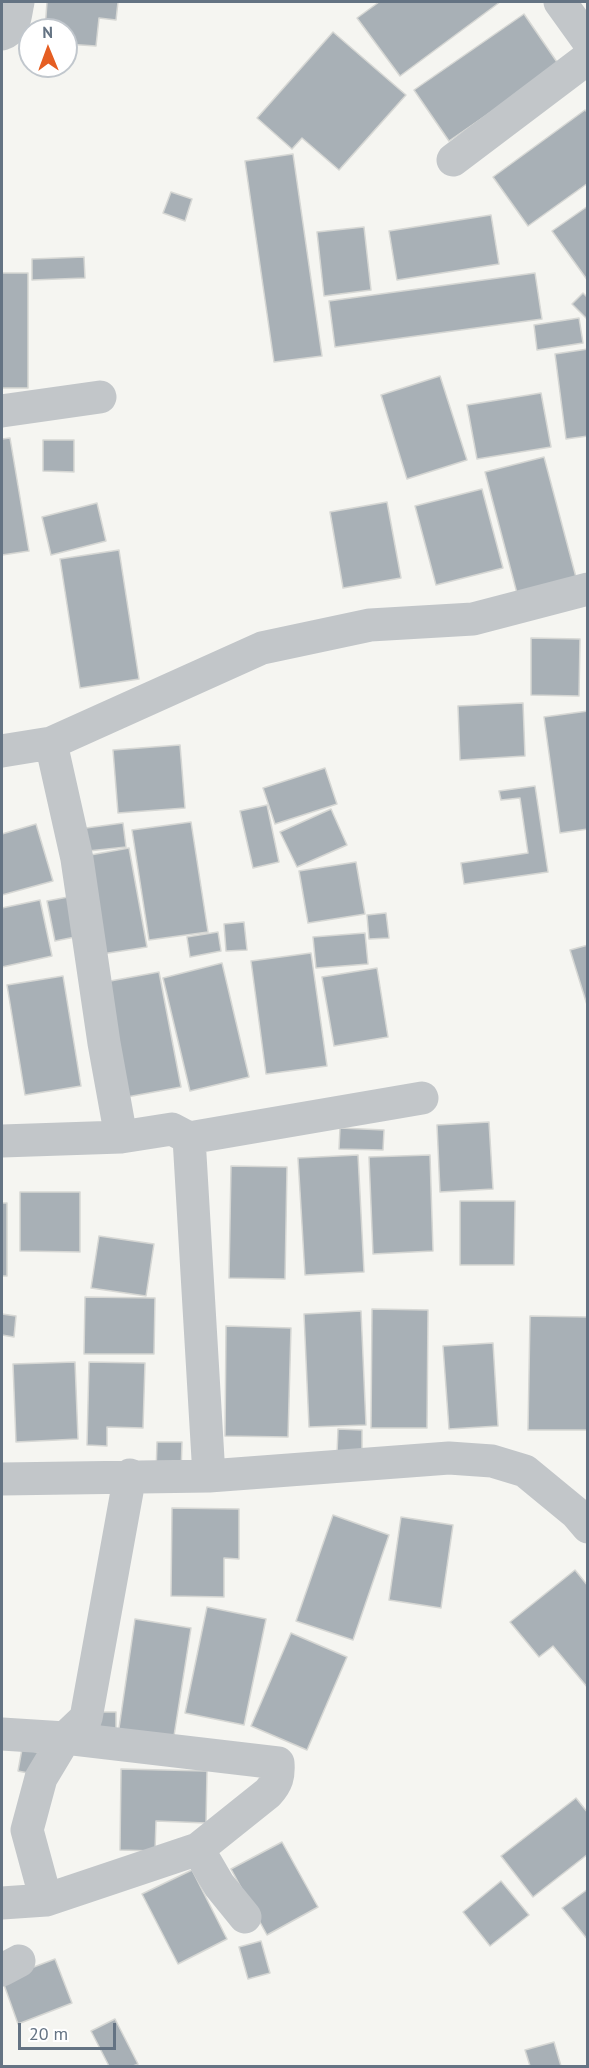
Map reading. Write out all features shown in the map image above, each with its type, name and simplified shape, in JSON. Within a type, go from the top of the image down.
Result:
[{"type":"street","points":[[2,34],[8,32],[14,24],[18,2]]},
{"type":"street","points":[[560,2],[588,41]]},
{"type":"street","points":[[453,160],[588,58]]},
{"type":"street","points":[[2,411],[100,397]]},
{"type":"street","points":[[2,751],[51,743],[262,648],[370,625],[473,619],[588,590]]},
{"type":"street","points":[[51,743],[77,860],[104,1043],[121,1137]]},
{"type":"street","points":[[2,1141],[121,1137],[172,1129],[189,1138],[422,1098]]},
{"type":"street","points":[[189,1138],[209,1476]]},
{"type":"street","points":[[2,1479],[130,1475],[209,1476],[449,1458],[492,1461],[525,1471],[576,1513],[588,1527]]},
{"type":"street","points":[[46,1900],[27,1830],[41,1778],[65,1738],[86,1718],[130,1475]]},
{"type":"street","points":[[2,1734],[65,1738],[278,1762],[279,1776],[268,1793],[198,1849],[46,1900],[2,1903]]},
{"type":"street","points":[[198,1849],[219,1885],[245,1917]]},
{"type":"building","points":[[47,2],[118,2],[116,20],[99,18],[96,46],[78,45],[78,18],[46,18]]},
{"type":"building","points":[[379,2],[500,2],[400,76],[357,18]]},
{"type":"building","points":[[524,14],[559,65],[449,141],[414,90]]},
{"type":"building","points":[[333,32],[406,95],[339,170],[302,138],[292,149],[257,118]]},
{"type":"building","points":[[585,110],[588,113],[588,183],[528,226],[493,177]]},
{"type":"building","points":[[293,154],[322,356],[274,362],[245,161]]},
{"type":"building","points":[[171,192],[192,199],[185,221],[163,213]]},
{"type":"building","points":[[588,206],[588,281],[552,231]]},
{"type":"building","points":[[491,215],[499,264],[397,280],[389,231]]},
{"type":"building","points":[[364,227],[371,290],[324,296],[317,232]]},
{"type":"building","points":[[84,257],[85,278],[32,280],[32,259]]},
{"type":"building","points":[[2,273],[28,273],[28,388],[2,388]]},
{"type":"building","points":[[535,273],[542,319],[335,347],[329,301]]},
{"type":"building","points":[[583,293],[588,298],[588,320],[572,304]]},
{"type":"building","points":[[579,318],[583,343],[537,350],[534,325]]},
{"type":"building","points":[[588,349],[588,436],[566,439],[555,354]]},
{"type":"building","points":[[440,376],[467,460],[407,479],[381,395]]},
{"type":"building","points":[[541,393],[551,447],[477,459],[467,405]]},
{"type":"building","points":[[10,438],[29,551],[2,555],[2,439]]},
{"type":"building","points":[[43,440],[74,440],[74,472],[43,471]]},
{"type":"building","points":[[544,457],[577,581],[518,597],[485,472]]},
{"type":"building","points":[[482,489],[503,568],[436,585],[415,506]]},
{"type":"building","points":[[387,502],[401,578],[343,588],[330,512]]},
{"type":"building","points":[[97,503],[106,541],[51,555],[42,517]]},
{"type":"building","points":[[119,550],[139,679],[80,688],[60,559]]},
{"type":"building","points":[[531,638],[580,639],[579,696],[531,695]]},
{"type":"building","points":[[523,703],[525,756],[460,760],[458,706]]},
{"type":"building","points":[[588,711],[588,829],[560,833],[544,717]]},
{"type":"building","points":[[180,745],[185,808],[118,813],[113,750]]},
{"type":"building","points":[[325,768],[337,804],[275,824],[263,788]]},
{"type":"building","points":[[535,786],[548,872],[464,884],[461,863],[528,853],[520,798],[501,800],[499,791]]},
{"type":"building","points":[[267,805],[279,862],[253,868],[240,811]]},
{"type":"building","points":[[331,809],[347,845],[297,867],[280,832]]},
{"type":"building","points":[[191,822],[208,932],[149,940],[132,830]]},
{"type":"building","points":[[123,823],[126,847],[88,851],[86,828]]},
{"type":"building","points":[[36,824],[53,881],[2,895],[2,834]]},
{"type":"building","points":[[129,848],[147,947],[102,954],[85,856]]},
{"type":"building","points":[[356,862],[365,914],[308,923],[299,871]]},
{"type":"building","points":[[68,897],[75,937],[55,941],[47,901]]},
{"type":"building","points":[[40,900],[52,956],[2,967],[2,908]]},
{"type":"building","points":[[386,913],[389,938],[369,939],[367,915]]},
{"type":"building","points":[[244,922],[247,950],[226,951],[224,924]]},
{"type":"building","points":[[218,932],[221,951],[190,957],[187,937]]},
{"type":"building","points":[[365,933],[368,964],[316,968],[313,937]]},
{"type":"building","points":[[588,945],[588,1008],[570,950]]},
{"type":"building","points":[[311,953],[327,1066],[266,1074],[251,961]]},
{"type":"building","points":[[222,963],[249,1077],[190,1091],[163,978]]},
{"type":"building","points":[[377,968],[388,1037],[334,1046],[322,977]]},
{"type":"building","points":[[159,972],[181,1087],[127,1097],[105,982]]},
{"type":"building","points":[[63,976],[81,1086],[25,1095],[7,985]]},
{"type":"building","points":[[489,1122],[493,1189],[440,1192],[437,1125]]},
{"type":"building","points":[[340,1128],[384,1130],[383,1150],[339,1149]]},
{"type":"building","points":[[358,1155],[364,1272],[305,1275],[298,1158]]},
{"type":"building","points":[[430,1155],[433,1251],[373,1254],[369,1157]]},
{"type":"building","points":[[231,1166],[287,1167],[285,1279],[229,1278]]},
{"type":"building","points":[[20,1192],[80,1192],[80,1252],[20,1251]]},
{"type":"building","points":[[460,1201],[515,1201],[514,1265],[460,1265]]},
{"type":"building","points":[[2,1203],[7,1203],[7,1276],[2,1276]]},
{"type":"building","points":[[99,1236],[154,1244],[146,1296],[91,1288]]},
{"type":"building","points":[[85,1297],[155,1298],[154,1354],[84,1354]]},
{"type":"building","points":[[372,1309],[428,1310],[427,1428],[371,1428]]},
{"type":"building","points":[[361,1311],[366,1425],[309,1427],[304,1314]]},
{"type":"building","points":[[2,1314],[16,1316],[14,1337],[2,1335]]},
{"type":"building","points":[[530,1316],[588,1317],[588,1430],[528,1430]]},
{"type":"building","points":[[226,1326],[291,1328],[288,1437],[225,1436]]},
{"type":"building","points":[[493,1343],[498,1426],[449,1429],[443,1346]]},
{"type":"building","points":[[75,1362],[78,1439],[16,1442],[13,1364]]},
{"type":"building","points":[[89,1362],[145,1363],[143,1428],[107,1427],[107,1446],[87,1445]]},
{"type":"building","points":[[338,1429],[362,1430],[362,1454],[337,1454]]},
{"type":"building","points":[[157,1442],[182,1442],[181,1475],[156,1474]]},
{"type":"building","points":[[172,1508],[239,1509],[239,1559],[224,1558],[224,1597],[171,1596]]},
{"type":"building","points":[[333,1515],[389,1535],[353,1640],[296,1621]]},
{"type":"building","points":[[401,1517],[453,1525],[441,1608],[389,1600]]},
{"type":"building","points":[[575,1570],[588,1586],[588,1688],[553,1646],[539,1657],[510,1622]]},
{"type":"building","points":[[207,1607],[266,1619],[244,1725],[185,1713]]},
{"type":"building","points":[[135,1619],[191,1628],[173,1742],[118,1735]]},
{"type":"building","points":[[291,1633],[347,1657],[307,1750],[251,1726]]},
{"type":"building","points":[[96,1712],[116,1712],[116,1732],[96,1733]]},
{"type":"building","points":[[22,1749],[42,1753],[38,1775],[18,1771]]},
{"type":"building","points":[[121,1769],[207,1771],[206,1823],[156,1821],[155,1851],[120,1850]]},
{"type":"building","points":[[576,1798],[588,1813],[588,1854],[533,1897],[501,1856]]},
{"type":"building","points":[[282,1842],[318,1907],[267,1935],[231,1869]]},
{"type":"building","points":[[192,1870],[227,1939],[178,1964],[142,1894]]},
{"type":"building","points":[[501,1881],[529,1915],[490,1946],[463,1912]]},
{"type":"building","points":[[588,1889],[588,1940],[562,1908]]},
{"type":"building","points":[[261,1941],[270,1973],[248,1979],[239,1947]]},
{"type":"building","points":[[55,1959],[72,2003],[18,2024],[2,1979]]},
{"type":"building","points":[[115,2019],[138,2064],[109,2066],[91,2031]]},
{"type":"building","points":[[554,2042],[561,2066],[530,2066],[525,2050]]}]
